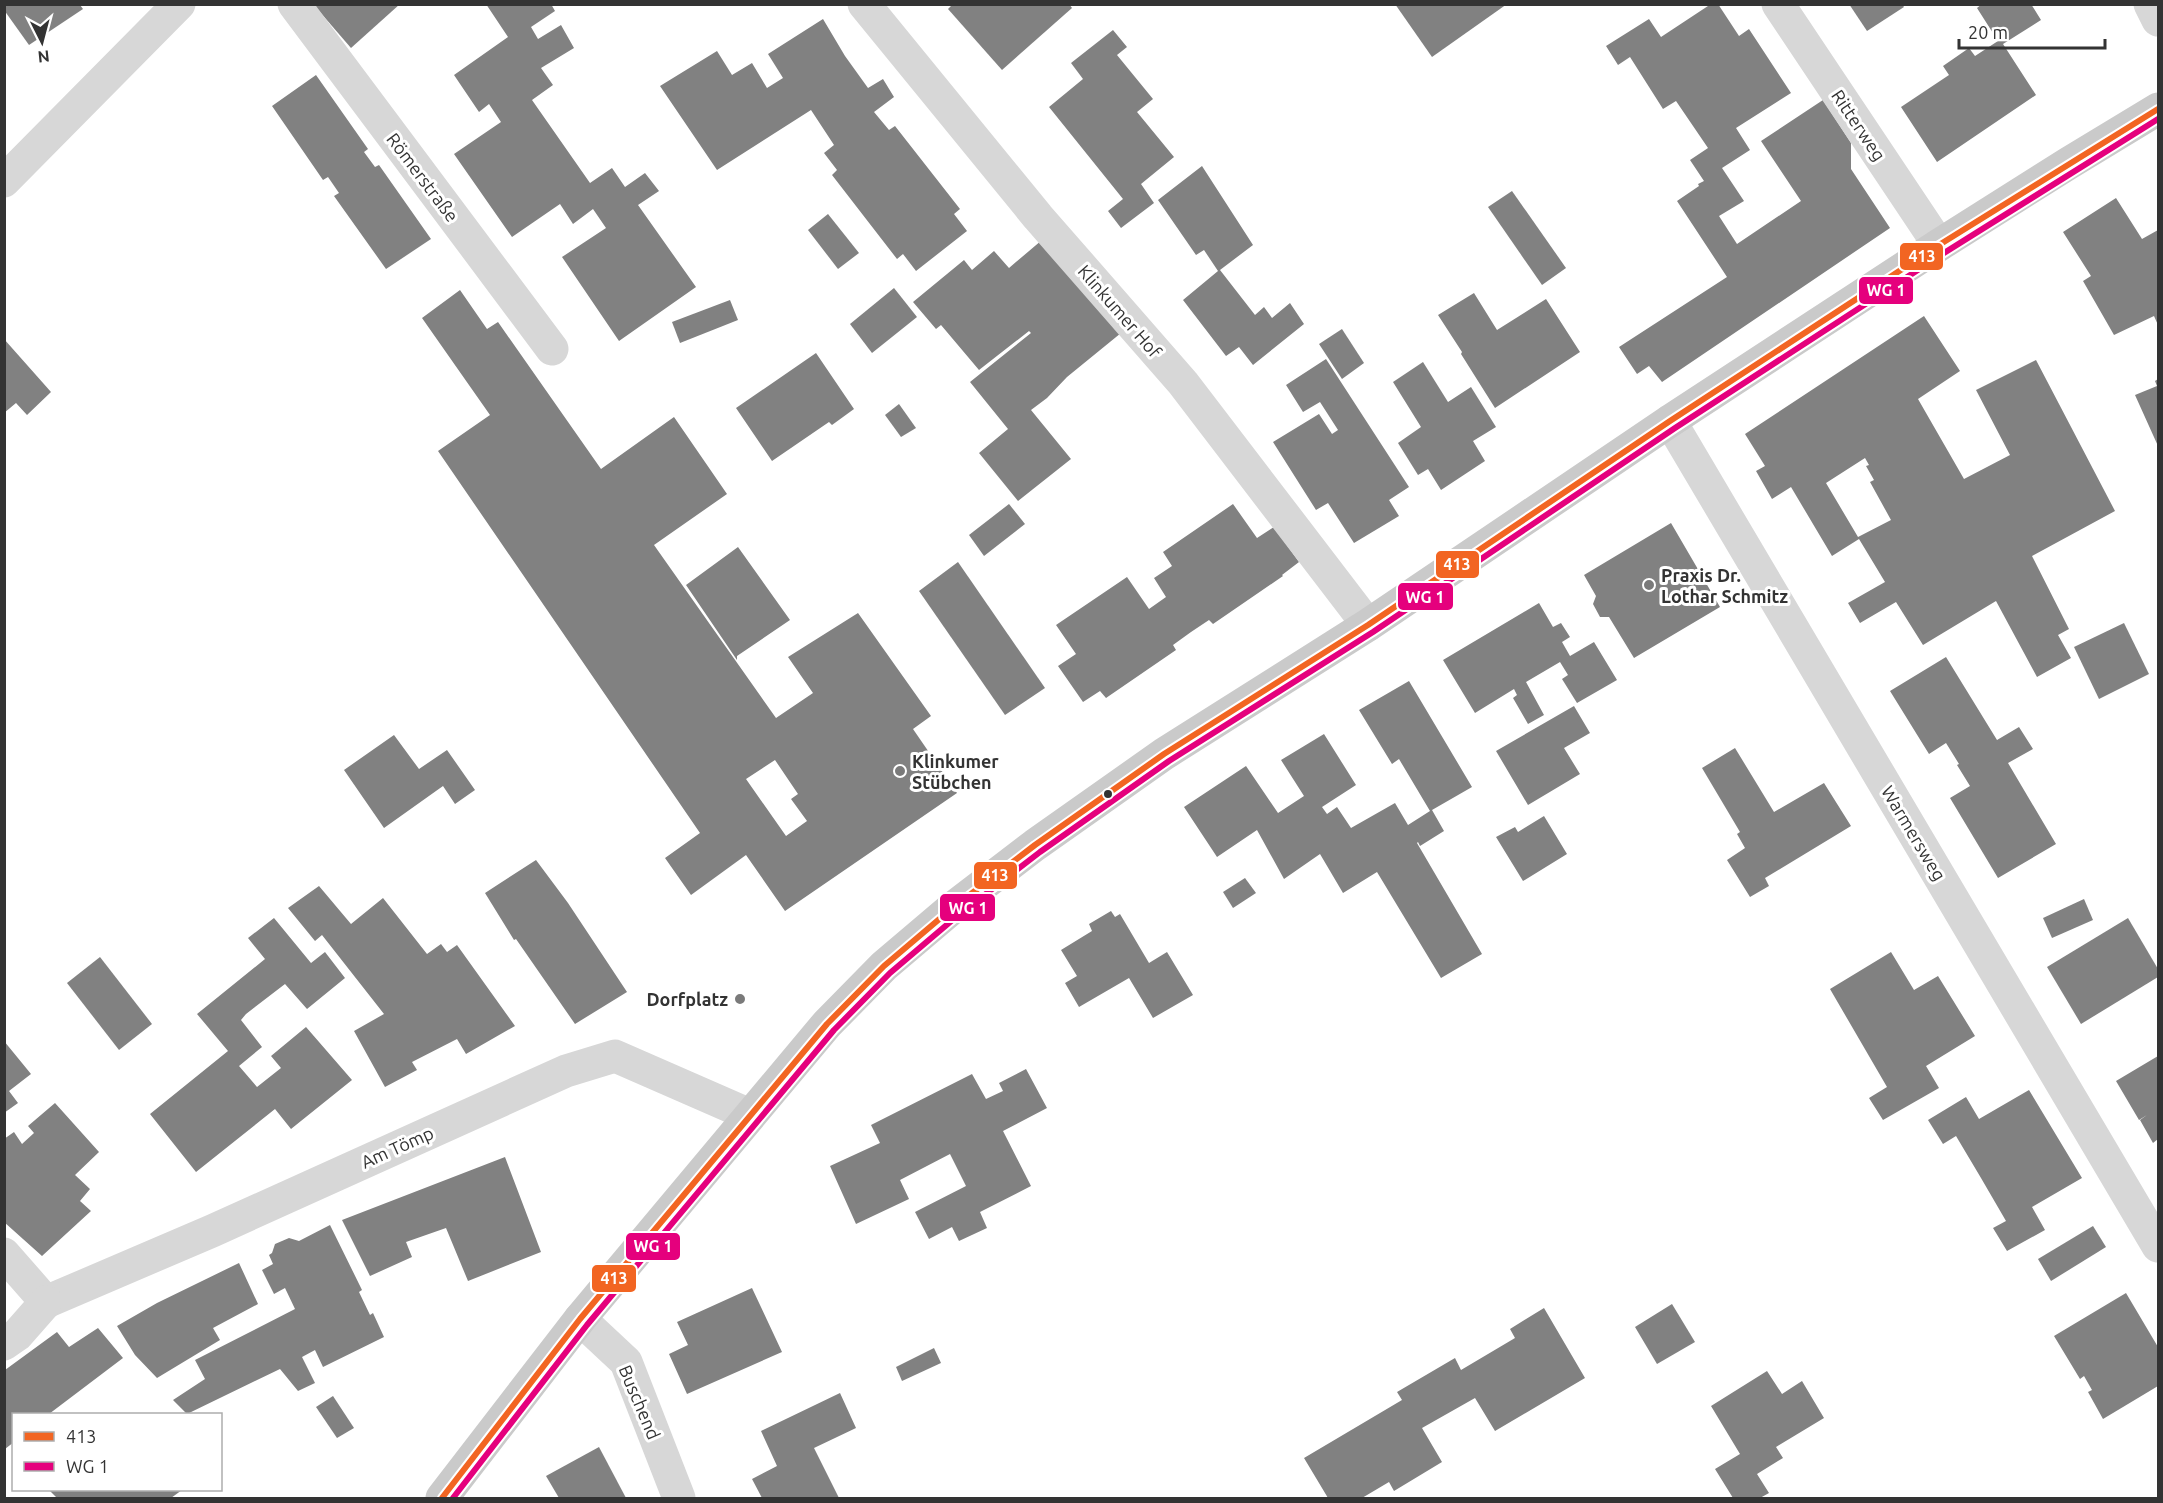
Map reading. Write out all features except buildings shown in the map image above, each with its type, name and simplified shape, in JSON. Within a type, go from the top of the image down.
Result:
[{"type":"main road","points":[[442,1498],[580,1319],[827,1024],[884,966],[950,909],[1035,844],[1164,754],[1368,625],[1670,421],[1939,245],[2158,109]]},
{"type":"street","points":[[4,181],[179,4]]},
{"type":"street","name":"Römerstraße","points":[[294,4],[552,349]]},
{"type":"street","name":"Klinkumer Hof","points":[[864,4],[1038,217],[1183,383],[1368,625]]},
{"type":"street","name":"Ritterweg","points":[[1778,4],[1939,245]]},
{"type":"street","points":[[2150,4],[2158,20]]},
{"type":"street","name":"Warmersweg","points":[[1670,421],[2158,1246]]},
{"type":"street","name":"Am Tömp","points":[[4,1344],[17,1335],[46,1302],[212,1231],[566,1071],[615,1056],[750,1115]]},
{"type":"street","points":[[4,1254],[46,1302]]},
{"type":"street","name":"Buschend","points":[[580,1319],[626,1362],[679,1498]]},
{"type":"transit line","name":"413","points":[[442,1498],[580,1319],[827,1024],[884,966],[950,910],[1035,845],[1164,754],[1368,625],[1670,421],[1939,245],[2158,109]]},
{"type":"transit line","points":[[453,1498],[587,1325],[834,1030],[890,973],[956,917],[1040,852],[1169,761],[1373,632],[1675,428],[1944,253],[2158,119]]},
{"type":"place","name":"Praxis Dr. Lothar Schmitz","points":[[1649,585]]},
{"type":"place","name":"Klinkumer Stübchen","points":[[900,771]]},
{"type":"place","name":"Dorfplatz","points":[[740,999]]}]
